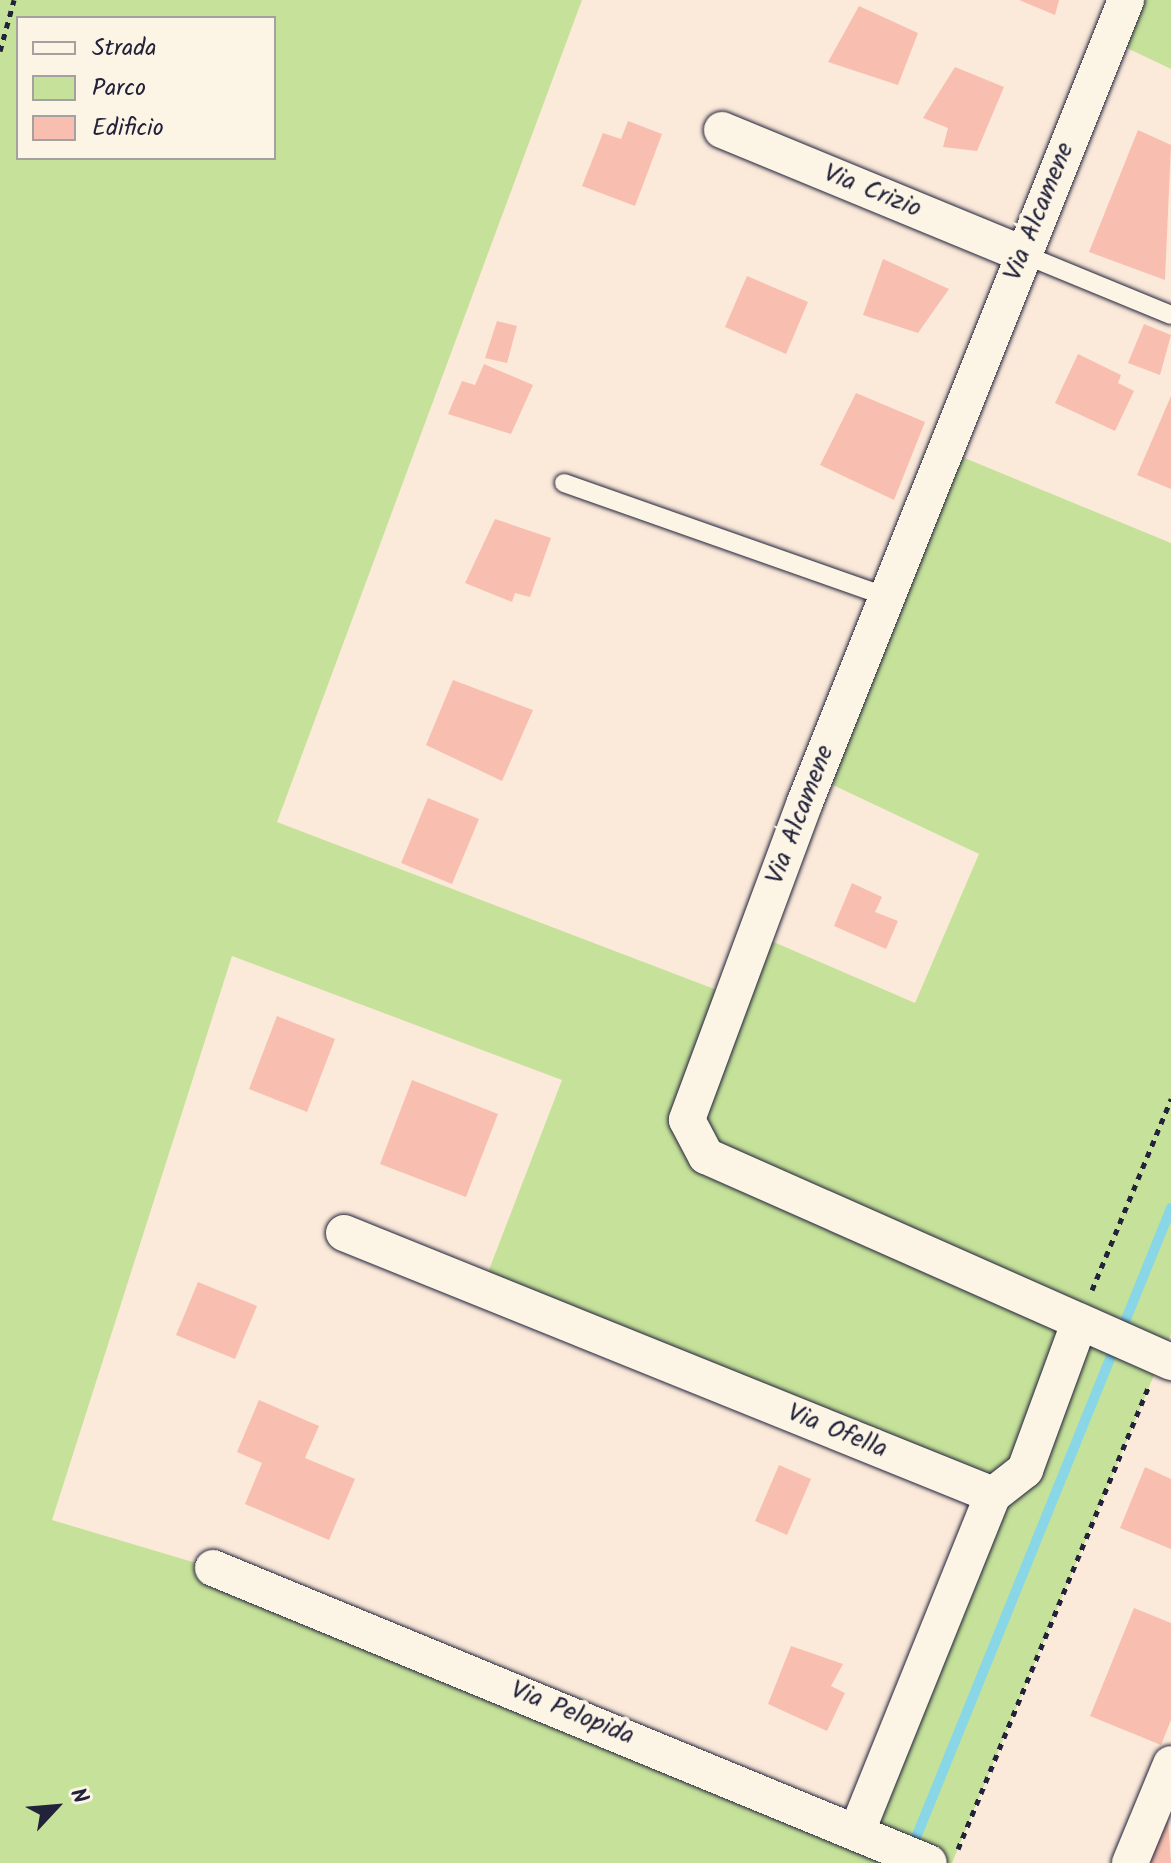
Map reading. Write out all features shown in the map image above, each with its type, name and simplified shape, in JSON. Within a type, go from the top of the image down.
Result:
[{"type":"street","name":"Via Alcamene","points":[[1126,0],[887,597],[689,1105],[690,1134],[706,1156],[1078,1326],[1166,1360]]},
{"type":"street","name":"Via Crizio","points":[[722,130],[1023,254]]},
{"type":"street","name":"Via Ofella","points":[[344,1233],[993,1495]]},
{"type":"street","points":[[857,1831],[993,1495],[1025,1470],[1078,1326]]},
{"type":"street","name":"Via Pelopida","points":[[213,1568],[929,1863]]},
{"type":"street","points":[[1130,1863],[1171,1764]]},
{"type":"lane","points":[[1023,254],[1171,315]]},
{"type":"lane","points":[[564,483],[887,597]]},
{"type":"path","points":[[0,51],[14,0]]},
{"type":"path","points":[[1078,1326],[1171,1099]]},
{"type":"path","points":[[952,1863],[1166,1360]]},
{"type":"green space","points":[[0,0],[582,0],[277,822],[730,995],[755,934],[915,1003],[979,854],[816,777],[945,450],[1171,543],[1171,1334],[952,1863],[0,1863]],"holes":[[[232,956],[562,1080],[482,1288],[993,1495],[857,1831],[213,1568],[52,1520]]]},
{"type":"green space","points":[[1126,0],[1171,0],[1171,69],[1110,40]]},
{"type":"building","points":[[1019,0],[1059,0],[1055,15]]},
{"type":"building","points":[[859,6],[918,33],[898,85],[828,62]]},
{"type":"building","points":[[955,67],[1004,87],[977,151],[943,147],[948,128],[923,118]]},
{"type":"building","points":[[628,121],[662,134],[635,206],[582,186],[603,133],[621,139]]},
{"type":"building","points":[[1138,130],[1171,145],[1165,280],[1089,252]]},
{"type":"building","points":[[883,259],[949,289],[918,333],[863,315]]},
{"type":"building","points":[[747,276],[808,302],[786,354],[725,327]]},
{"type":"building","points":[[497,321],[517,326],[507,363],[485,358]]},
{"type":"building","points":[[1144,324],[1171,335],[1160,375],[1128,363]]},
{"type":"building","points":[[1078,354],[1121,375],[1118,383],[1134,391],[1115,431],[1055,403]]},
{"type":"building","points":[[484,364],[533,385],[511,434],[448,414],[462,381],[475,385]]},
{"type":"building","points":[[856,393],[925,422],[894,500],[820,465]]},
{"type":"building","points":[[1171,396],[1171,489],[1137,475]]},
{"type":"building","points":[[495,519],[551,538],[530,597],[515,593],[512,602],[465,583]]},
{"type":"building","points":[[453,680],[533,710],[502,781],[426,745]]},
{"type":"building","points":[[428,798],[479,819],[452,884],[401,863]]},
{"type":"building","points":[[852,883],[882,897],[875,912],[898,921],[886,949],[834,926]]},
{"type":"building","points":[[277,1016],[335,1039],[307,1112],[249,1089]]},
{"type":"building","points":[[412,1080],[498,1114],[466,1197],[380,1164]]},
{"type":"building","points":[[198,1282],[257,1306],[235,1359],[176,1335]]},
{"type":"building","points":[[259,1400],[319,1426],[305,1458],[355,1479],[329,1540],[245,1504],[262,1463],[237,1452]]},
{"type":"building","points":[[779,1465],[811,1479],[787,1535],[755,1521]]},
{"type":"building","points":[[1145,1467],[1171,1479],[1171,1549],[1120,1528]]},
{"type":"building","points":[[1134,1608],[1171,1623],[1171,1720],[1161,1745],[1090,1716]]},
{"type":"building","points":[[791,1646],[843,1664],[831,1686],[845,1693],[827,1731],[768,1704]]},
{"type":"building","points":[[1168,1820],[1171,1863],[1148,1863]]},
{"type":"waterway","points":[[911,1850],[1171,1208]]}]
